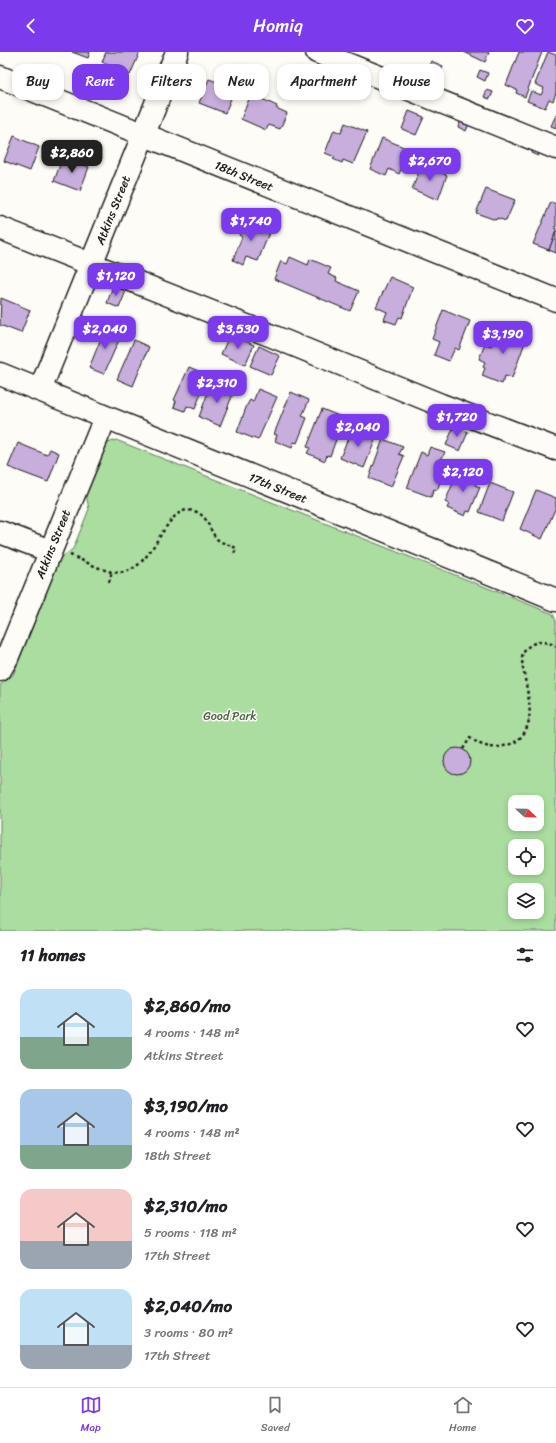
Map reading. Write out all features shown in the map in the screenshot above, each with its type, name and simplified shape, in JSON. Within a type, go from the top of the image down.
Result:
[{"type":"street","name":"Atkins Street","points":[[40,390],[177,52]]},
{"type":"street","points":[[317,52],[556,148]]},
{"type":"street","name":"18th Street","points":[[0,77],[143,136],[556,300]]},
{"type":"street","points":[[0,228],[441,405],[556,449]]},
{"type":"street","name":"17th Street","points":[[0,374],[105,418],[556,600]]},
{"type":"street","name":"Atkins Street","points":[[0,670],[8,658],[58,552],[105,418]]},
{"type":"street","points":[[0,532],[58,552]]},
{"type":"path","points":[[58,552],[112,572],[130,570],[144,560],[176,515],[188,510],[201,514],[207,519],[217,539],[236,548],[234,555]]},
{"type":"path","points":[[109,582],[112,572]]},
{"type":"path","points":[[463,749],[470,738],[482,746],[498,747],[509,745],[522,736],[530,720],[530,711],[522,658],[529,647],[534,643],[546,642],[556,647]]},
{"type":"green space","name":"Good Park","points":[[116,440],[553,614],[556,621],[556,931],[0,931],[0,685],[13,675],[60,558],[73,549],[89,509],[86,495],[105,447],[108,443]]},
{"type":"building","points":[[72,52],[90,52],[88,58]]},
{"type":"building","points":[[106,52],[140,52],[130,75],[129,64],[106,64],[102,62]]},
{"type":"building","points":[[464,52],[489,52],[485,62]]},
{"type":"building","points":[[519,52],[542,52],[525,97],[516,93],[517,90],[506,85]]},
{"type":"building","points":[[548,52],[556,55],[556,93],[553,101],[549,99],[545,108],[527,101],[531,91],[541,95],[544,88],[535,84]]},
{"type":"building","points":[[431,61],[438,64],[430,64]]},
{"type":"building","points":[[480,70],[488,73],[485,81],[477,77]]},
{"type":"building","points":[[209,79],[214,81],[214,100],[230,100],[225,113],[199,103],[200,100],[206,100],[206,86]]},
{"type":"building","points":[[487,90],[493,92],[490,99],[484,97]]},
{"type":"building","points":[[249,100],[264,100],[287,113],[280,129],[269,125],[266,130],[241,119]]},
{"type":"building","points":[[409,111],[424,117],[416,135],[402,129]]},
{"type":"building","points":[[556,115],[556,128],[551,126]]},
{"type":"building","points":[[461,120],[469,124],[466,131],[458,127]]},
{"type":"building","points":[[345,123],[367,132],[353,164],[343,160],[342,163],[333,159],[335,157],[325,153],[334,130],[341,133]]},
{"type":"building","points":[[14,136],[39,147],[30,171],[4,161]]},
{"type":"building","points":[[382,138],[406,148],[401,159],[405,160],[399,174],[389,169],[386,176],[370,169]]},
{"type":"building","points":[[533,148],[540,151],[538,156],[531,153]]},
{"type":"building","points":[[63,157],[89,167],[80,191],[54,181]]},
{"type":"building","points":[[422,165],[447,175],[438,200],[412,189]]},
{"type":"building","points":[[486,189],[515,200],[506,221],[497,218],[496,220],[476,213]]},
{"type":"building","points":[[551,202],[556,204],[556,231],[549,250],[533,244]]},
{"type":"building","points":[[250,218],[263,224],[261,229],[269,233],[258,261],[246,257],[243,265],[233,260],[242,237],[239,235],[244,222],[247,224]]},
{"type":"building","points":[[556,231],[556,253],[549,250]]},
{"type":"building","points":[[290,257],[308,265],[310,259],[331,268],[328,274],[337,278],[336,281],[359,291],[350,311],[274,279],[281,261],[287,264]]},
{"type":"building","points":[[390,277],[413,287],[402,318],[399,317],[396,324],[384,320],[387,312],[376,307]]},
{"type":"building","points":[[113,286],[126,291],[119,308],[107,303]]},
{"type":"building","points":[[1,298],[30,310],[21,333],[0,325]]},
{"type":"building","points":[[443,310],[470,321],[459,350],[455,348],[449,361],[434,355],[439,342],[432,339]]},
{"type":"building","points":[[106,326],[122,333],[104,374],[89,368]]},
{"type":"building","points":[[501,326],[527,337],[512,378],[505,376],[502,384],[482,376],[485,368],[483,367],[485,362],[479,359],[485,344],[491,346]]},
{"type":"building","points":[[230,334],[254,345],[245,365],[221,354]]},
{"type":"building","points":[[134,340],[149,347],[133,386],[117,379]]},
{"type":"building","points":[[259,346],[280,356],[271,375],[250,366]]},
{"type":"building","points":[[189,367],[208,375],[195,409],[187,406],[185,411],[174,407],[176,401],[174,400]]},
{"type":"building","points":[[221,383],[235,389],[220,426],[199,417],[211,384],[219,388]]},
{"type":"building","points":[[258,389],[277,397],[258,440],[237,432],[247,405],[250,400],[253,402]]},
{"type":"building","points":[[291,392],[309,400],[302,416],[307,418],[297,443],[294,442],[292,448],[275,441],[277,435],[274,434]]},
{"type":"building","points":[[322,409],[344,418],[330,456],[327,455],[325,461],[307,453],[310,448],[307,447]]},
{"type":"building","points":[[454,426],[468,432],[460,451],[446,445]]},
{"type":"building","points":[[352,428],[376,438],[364,468],[340,458]]},
{"type":"building","points":[[383,439],[403,447],[399,454],[404,456],[391,487],[369,478]]},
{"type":"building","points":[[18,443],[47,455],[50,449],[59,453],[48,482],[8,467]]},
{"type":"building","points":[[430,447],[445,452],[441,460],[448,463],[437,490],[434,489],[431,497],[407,488],[421,452],[427,455]]},
{"type":"building","points":[[459,469],[478,477],[475,485],[480,487],[470,512],[467,511],[465,516],[447,508],[449,504],[445,502]]},
{"type":"building","points":[[490,483],[513,492],[502,521],[479,512]]},
{"type":"building","points":[[536,490],[556,498],[556,507],[542,539],[520,529]]},
{"type":"building","points":[[457,748],[466,752],[470,761],[466,770],[457,774],[448,770],[444,761],[448,752]]}]
